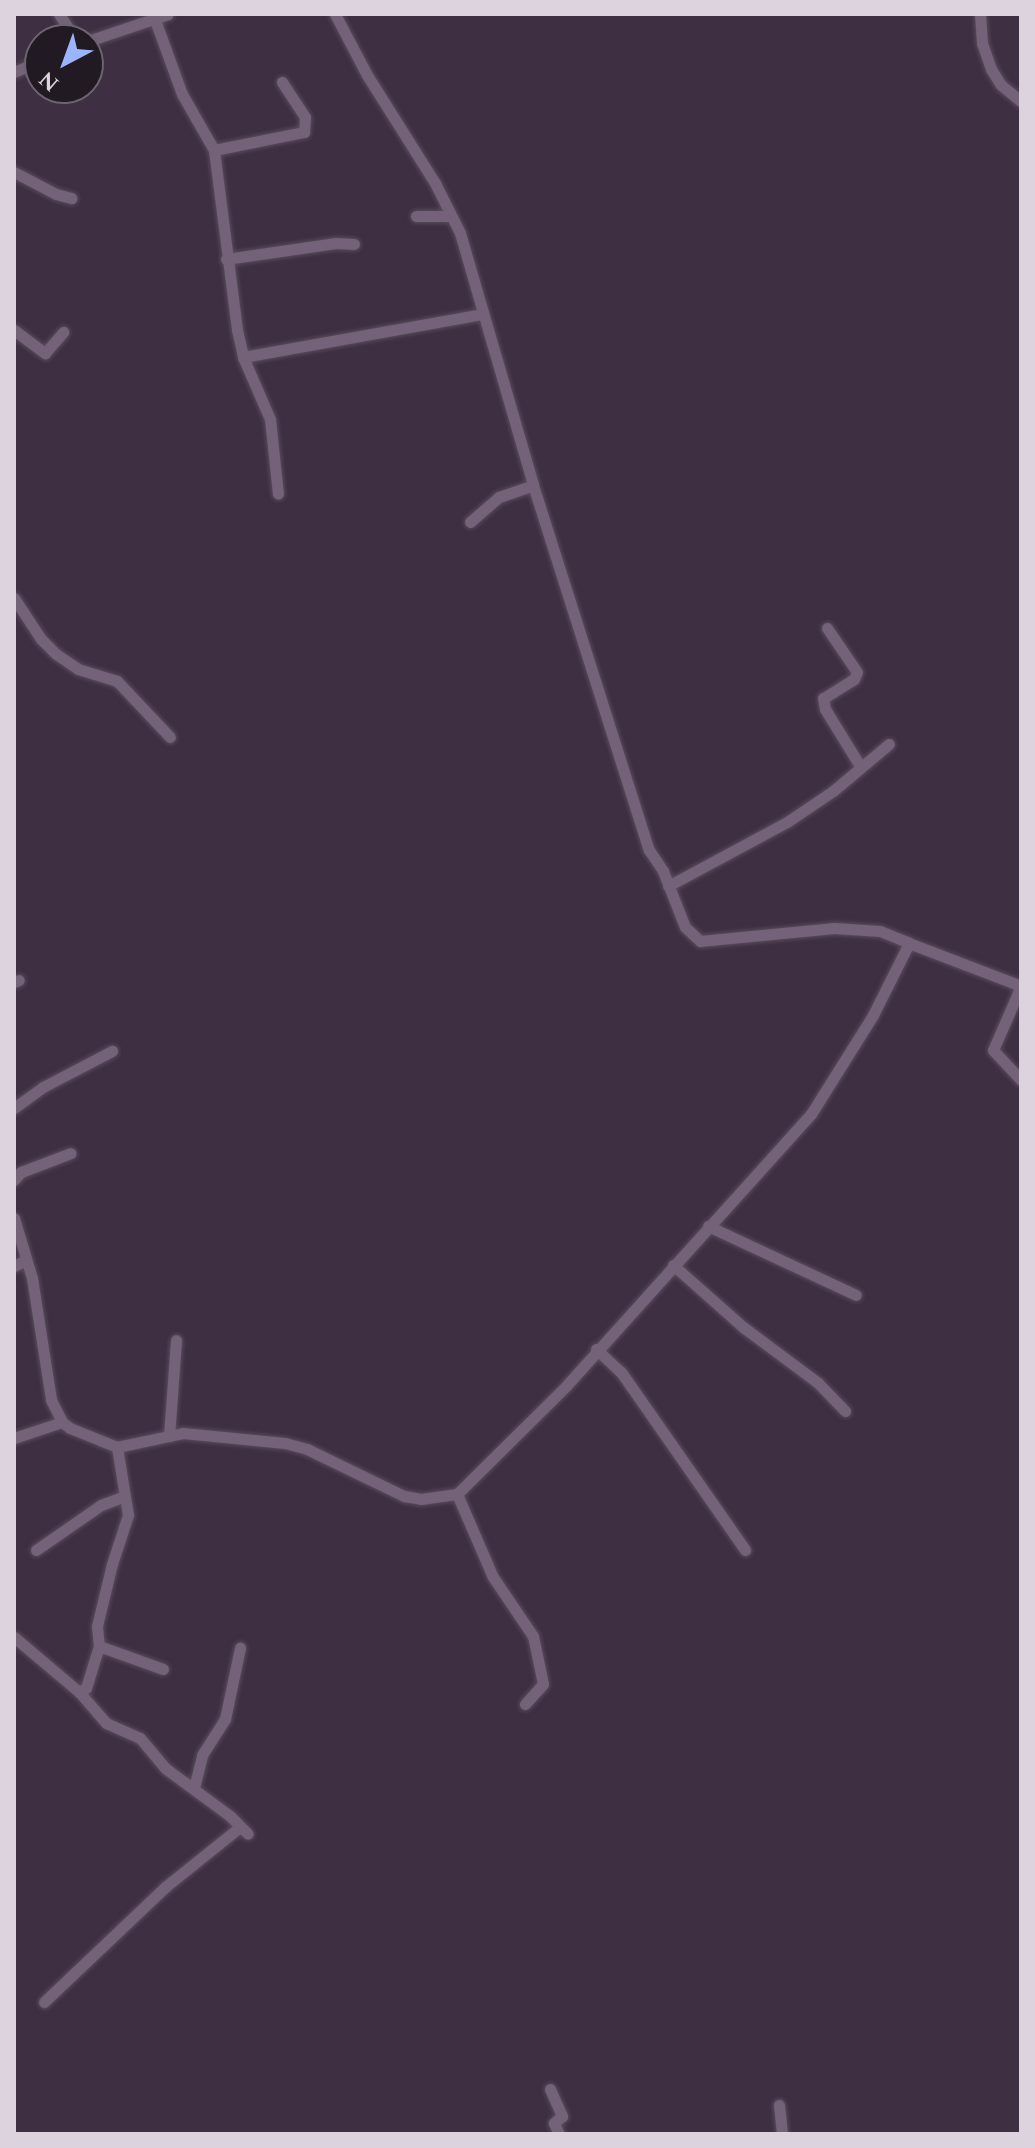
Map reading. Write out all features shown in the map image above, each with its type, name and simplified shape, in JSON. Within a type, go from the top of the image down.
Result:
[{"type":"street","points":[[104,36],[168,14]]},
{"type":"street","points":[[335,14],[460,233],[533,485],[649,850],[663,871],[685,927],[700,941],[834,928],[880,931],[1021,986],[993,1050],[1021,1080]]},
{"type":"street","points":[[980,14],[982,43],[991,69],[1001,85],[1021,101]]},
{"type":"street","points":[[155,20],[182,94],[214,150],[226,259],[243,357],[270,419],[278,494]]},
{"type":"street","points":[[214,150],[304,132],[305,117],[282,82]]},
{"type":"street","points":[[14,172],[56,194],[71,198]]},
{"type":"street","points":[[416,216],[450,216]]},
{"type":"street","points":[[226,259],[336,243],[354,244]]},
{"type":"street","points":[[243,357],[483,314]]},
{"type":"street","points":[[14,330],[45,353],[63,332]]},
{"type":"street","points":[[470,522],[499,497],[533,485]]},
{"type":"street","points":[[14,598],[41,639],[56,654],[78,669],[117,681],[170,737]]},
{"type":"street","points":[[827,628],[857,672],[854,679],[823,698],[825,709],[860,766]]},
{"type":"street","points":[[668,886],[787,822],[833,791],[889,744]]},
{"type":"street","points":[[14,1218],[26,1260],[51,1400],[62,1422],[85,1436],[117,1447],[199,1433],[285,1443],[307,1449],[404,1496],[421,1499],[457,1494],[514,1441],[811,1114],[873,1015],[909,943]]},
{"type":"street","points":[[14,1108],[43,1087],[112,1051]]},
{"type":"street","points":[[14,1180],[21,1172],[71,1153]]},
{"type":"street","points":[[708,1226],[856,1295]]},
{"type":"street","points":[[14,1266],[26,1260]]},
{"type":"street","points":[[673,1265],[743,1327],[818,1383],[845,1411]]},
{"type":"street","points":[[169,1436],[176,1340]]},
{"type":"street","points":[[596,1349],[621,1372],[745,1550]]},
{"type":"street","points":[[14,1438],[62,1422]]},
{"type":"street","points":[[80,1693],[88,1684],[99,1646],[97,1626],[128,1515],[117,1447]]},
{"type":"street","points":[[457,1494],[493,1577],[533,1636],[543,1684],[525,1704]]},
{"type":"street","points":[[36,1550],[101,1505],[124,1496]]},
{"type":"street","points":[[14,1637],[80,1693],[106,1723],[140,1738],[165,1768],[194,1788],[244,1831],[165,1887],[44,2002]]},
{"type":"street","points":[[99,1646],[163,1669]]},
{"type":"street","points":[[194,1788],[202,1755],[225,1719],[240,1648]]},
{"type":"street","points":[[550,2089],[562,2116],[554,2123],[559,2134]]},
{"type":"street","points":[[779,2105],[782,2134]]}]
